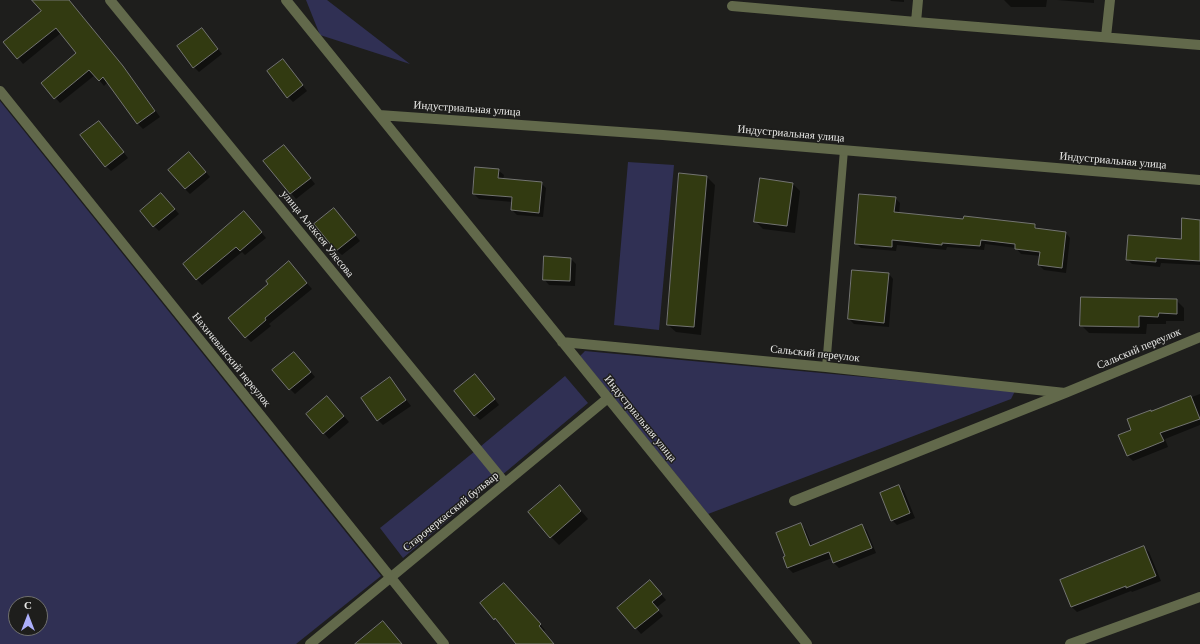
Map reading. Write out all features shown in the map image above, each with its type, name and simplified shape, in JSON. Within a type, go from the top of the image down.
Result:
[{"type":"street","name":"улица Алексея Улесова","points":[[110,0],[505,483]]},
{"type":"street","name":"Индустриальная улица","points":[[286,0],[807,644]]},
{"type":"street","points":[[916,22],[918,0]]},
{"type":"street","points":[[1106,37],[1110,0]]},
{"type":"street","points":[[732,6],[1200,45]]},
{"type":"street","name":"Нахичеванский переулок","points":[[0,91],[444,644]]},
{"type":"street","name":"Индустриальная улица","points":[[379,115],[663,135],[1200,180]]},
{"type":"street","name":"Сальский переулок","points":[[794,501],[1065,393],[1200,337]]},
{"type":"street","name":"Сальский переулок","points":[[562,342],[826,367],[1065,393]]},
{"type":"street","name":"Старочеркасский бульвар","points":[[310,644],[608,398]]},
{"type":"street","points":[[1070,644],[1200,597]]},
{"type":"lane","points":[[826,367],[844,150]]},
{"type":"shaded area","points":[[306,0],[327,0],[410,64],[320,35]]},
{"type":"shaded area","points":[[0,101],[381,576],[296,644],[0,644]]},
{"type":"shaded area","points":[[628,162],[674,165],[659,330],[614,325]]},
{"type":"shaded area","points":[[585,351],[1015,391],[1011,399],[708,514],[580,356]]},
{"type":"shaded area","points":[[565,376],[588,403],[403,558],[380,528]]},
{"type":"building","points":[[32,0],[69,0],[123,66],[155,111],[137,124],[103,77],[99,81],[89,70],[54,99],[41,83],[76,53],[56,28],[17,59],[3,42],[41,11]]},
{"type":"building","points":[[202,28],[218,49],[193,68],[177,46]]},
{"type":"building","points":[[283,59],[303,85],[287,98],[267,71]]},
{"type":"building","points":[[99,121],[124,152],[105,167],[80,135]]},
{"type":"building","points":[[284,145],[311,178],[290,194],[263,161]]},
{"type":"building","points":[[189,152],[206,172],[185,189],[168,170]]},
{"type":"building","points":[[475,167],[499,169],[498,178],[542,182],[539,213],[511,210],[512,197],[473,194]]},
{"type":"building","points":[[679,173],[707,176],[694,327],[667,325]]},
{"type":"building","points":[[760,178],[793,183],[787,226],[754,222]]},
{"type":"building","points":[[161,193],[175,209],[153,227],[140,211]]},
{"type":"building","points":[[859,194],[896,197],[894,212],[963,219],[964,216],[1035,224],[1035,228],[1066,232],[1062,268],[1038,265],[1040,252],[1015,249],[1015,244],[981,240],[980,246],[942,243],[942,245],[892,240],[892,247],[855,244]]},
{"type":"building","points":[[334,208],[356,235],[336,251],[314,224]]},
{"type":"building","points":[[244,211],[262,232],[240,251],[236,247],[196,280],[183,264]]},
{"type":"building","points":[[1182,218],[1200,220],[1200,261],[1156,258],[1156,262],[1126,260],[1128,235],[1181,239]]},
{"type":"building","points":[[544,256],[571,258],[570,281],[543,280]]},
{"type":"building","points":[[289,261],[307,283],[265,318],[266,320],[245,338],[228,318],[268,284],[266,281]]},
{"type":"building","points":[[852,270],[889,273],[884,323],[848,319]]},
{"type":"building","points":[[1081,297],[1177,299],[1177,314],[1159,313],[1158,317],[1139,316],[1139,327],[1080,326]]},
{"type":"building","points":[[294,352],[311,372],[289,390],[272,370]]},
{"type":"building","points":[[475,374],[495,399],[474,416],[454,391]]},
{"type":"building","points":[[390,377],[406,400],[377,421],[361,398]]},
{"type":"building","points":[[327,396],[344,416],[323,434],[306,414]]},
{"type":"building","points":[[1191,396],[1200,419],[1160,433],[1164,441],[1127,456],[1118,435],[1131,430],[1127,419]]},
{"type":"building","points":[[560,485],[581,511],[550,538],[528,512]]},
{"type":"building","points":[[899,485],[910,513],[891,521],[880,493]]},
{"type":"building","points":[[801,523],[810,546],[862,524],[872,548],[833,563],[829,552],[787,568],[783,557],[785,556],[776,533]]},
{"type":"building","points":[[1144,546],[1156,576],[1071,607],[1060,580]]},
{"type":"building","points":[[650,580],[662,594],[652,602],[659,610],[635,629],[617,608]]},
{"type":"building","points":[[504,583],[541,624],[539,626],[554,644],[516,644],[495,618],[494,620],[480,603]]},
{"type":"building","points":[[383,621],[402,644],[355,644]]}]
